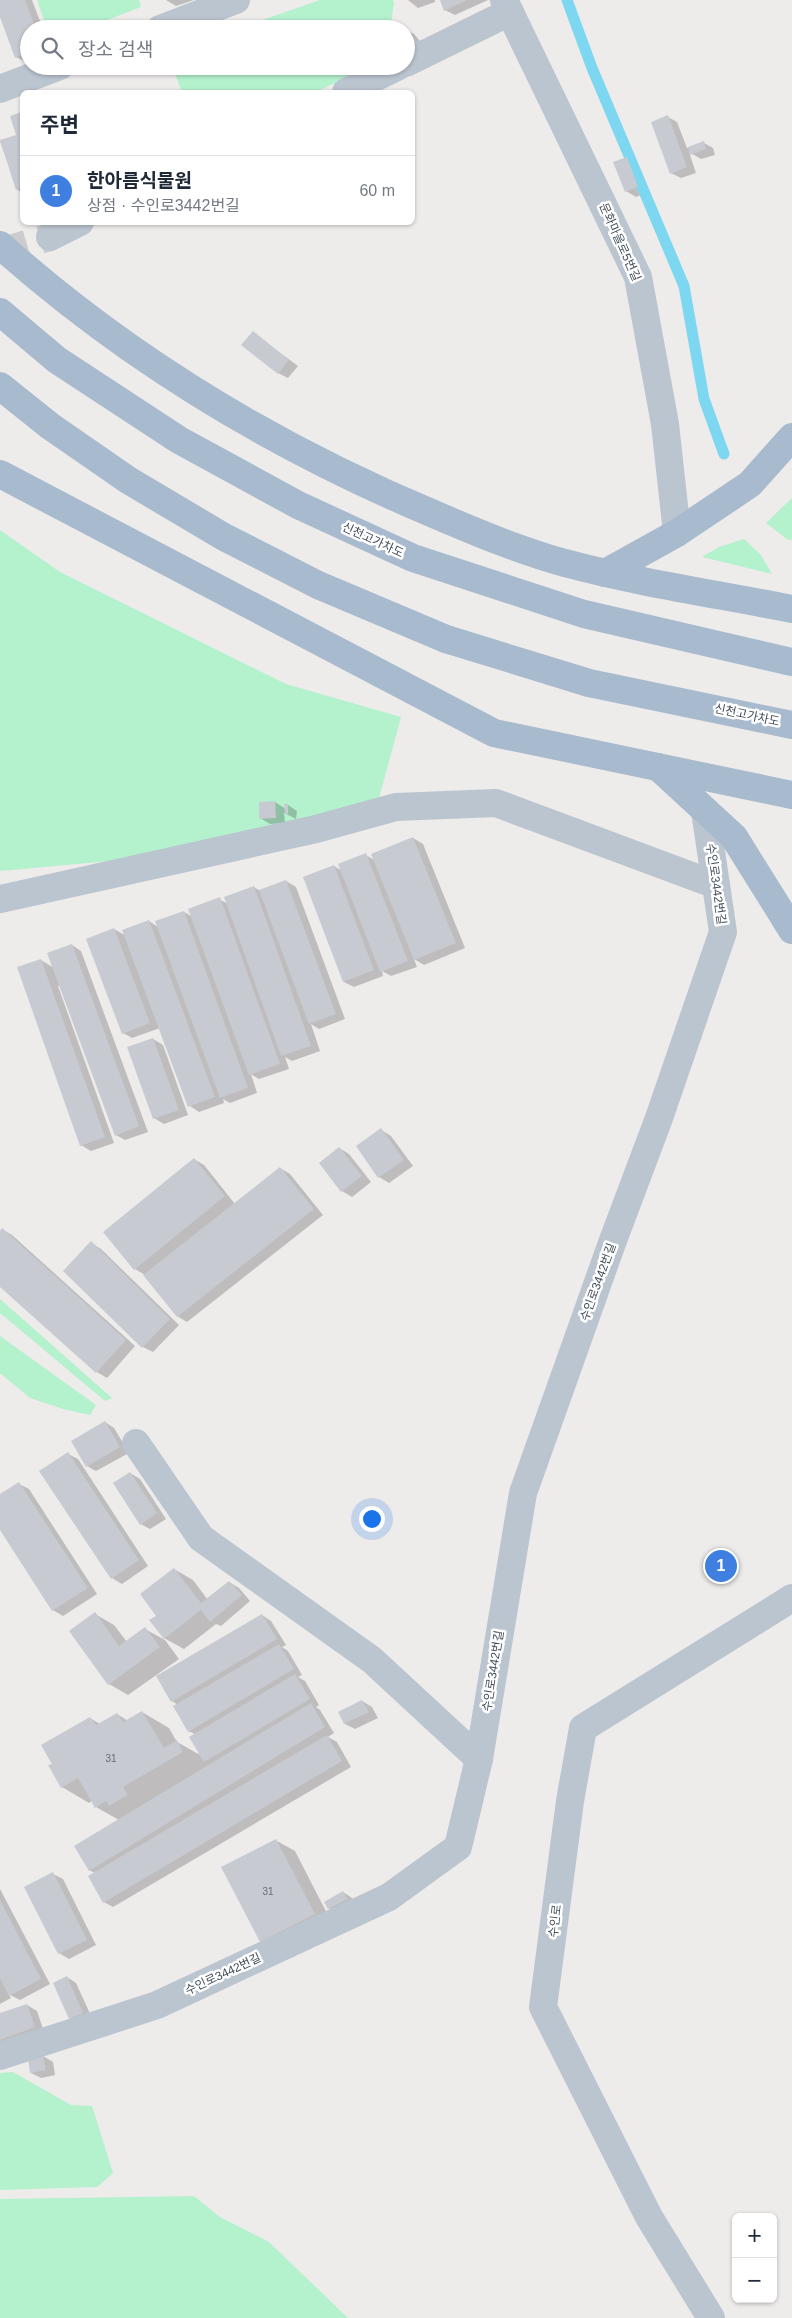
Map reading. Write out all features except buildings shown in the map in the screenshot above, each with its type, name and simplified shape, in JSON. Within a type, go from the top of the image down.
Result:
[{"type":"main road","points":[[0,245],[50,289],[145,358],[251,426],[401,500],[488,536],[563,562],[605,573],[792,609]]},
{"type":"main road","name":"신천고가차도","points":[[0,312],[57,360],[179,440],[298,505],[413,558],[584,614],[792,662]]},
{"type":"main road","name":"신천고가차도","points":[[0,386],[50,426],[128,480],[224,537],[318,585],[446,639],[589,683],[792,725]]},
{"type":"main road","points":[[605,573],[677,533],[750,484],[792,437]]},
{"type":"main road","points":[[0,474],[494,733],[792,794]]},
{"type":"main road","points":[[658,767],[734,837],[792,930]]},
{"type":"street","points":[[184,20],[236,0]]},
{"type":"street","points":[[415,58],[507,6]]},
{"type":"street","name":"문화마을로5번길","points":[[507,6],[638,277],[665,424],[677,533]]},
{"type":"street","points":[[0,89],[37,75]]},
{"type":"street","points":[[350,90],[381,75]]},
{"type":"street","points":[[50,238],[74,225]]},
{"type":"street","points":[[0,899],[316,829],[396,807],[496,803],[716,885]]},
{"type":"street","name":"수인로3442번길","points":[[0,2056],[157,2005],[389,1897],[458,1847],[479,1759],[523,1493],[660,1118],[723,932],[705,811]]},
{"type":"street","points":[[136,1443],[201,1538],[372,1660],[479,1759]]},
{"type":"street","name":"수인로","points":[[711,2318],[648,2217],[543,2007],[570,1801],[583,1728],[792,1598]]},
{"type":"green space","points":[[37,0],[139,0],[141,7],[107,20],[44,20]]},
{"type":"green space","points":[[320,0],[393,0],[394,3],[391,20],[263,20]]},
{"type":"green space","points":[[175,75],[353,75],[319,90],[181,90]]},
{"type":"green space","points":[[792,498],[792,540],[788,540],[766,523]]},
{"type":"green space","points":[[0,530],[60,572],[286,684],[401,717],[378,802],[110,861],[0,871]]},
{"type":"green space","points":[[744,539],[761,555],[772,574],[702,557],[719,547]]},
{"type":"green space","points":[[0,1299],[112,1398],[105,1401],[0,1313]]},
{"type":"green space","points":[[0,1336],[96,1405],[90,1415],[63,1409],[30,1398],[0,1373]]},
{"type":"green space","points":[[13,2072],[71,2105],[92,2106],[113,2173],[97,2187],[0,2190],[0,2073]]},
{"type":"green space","points":[[194,2196],[220,2217],[269,2242],[348,2318],[0,2318],[0,2199]]},
{"type":"waterway","points":[[567,0],[592,68],[684,286],[704,399],[724,454]]},
{"type":"tunnel","points":[[0,252],[50,237]]},
{"type":"place","name":"한아름식물원","points":[[721,1566]]}]
